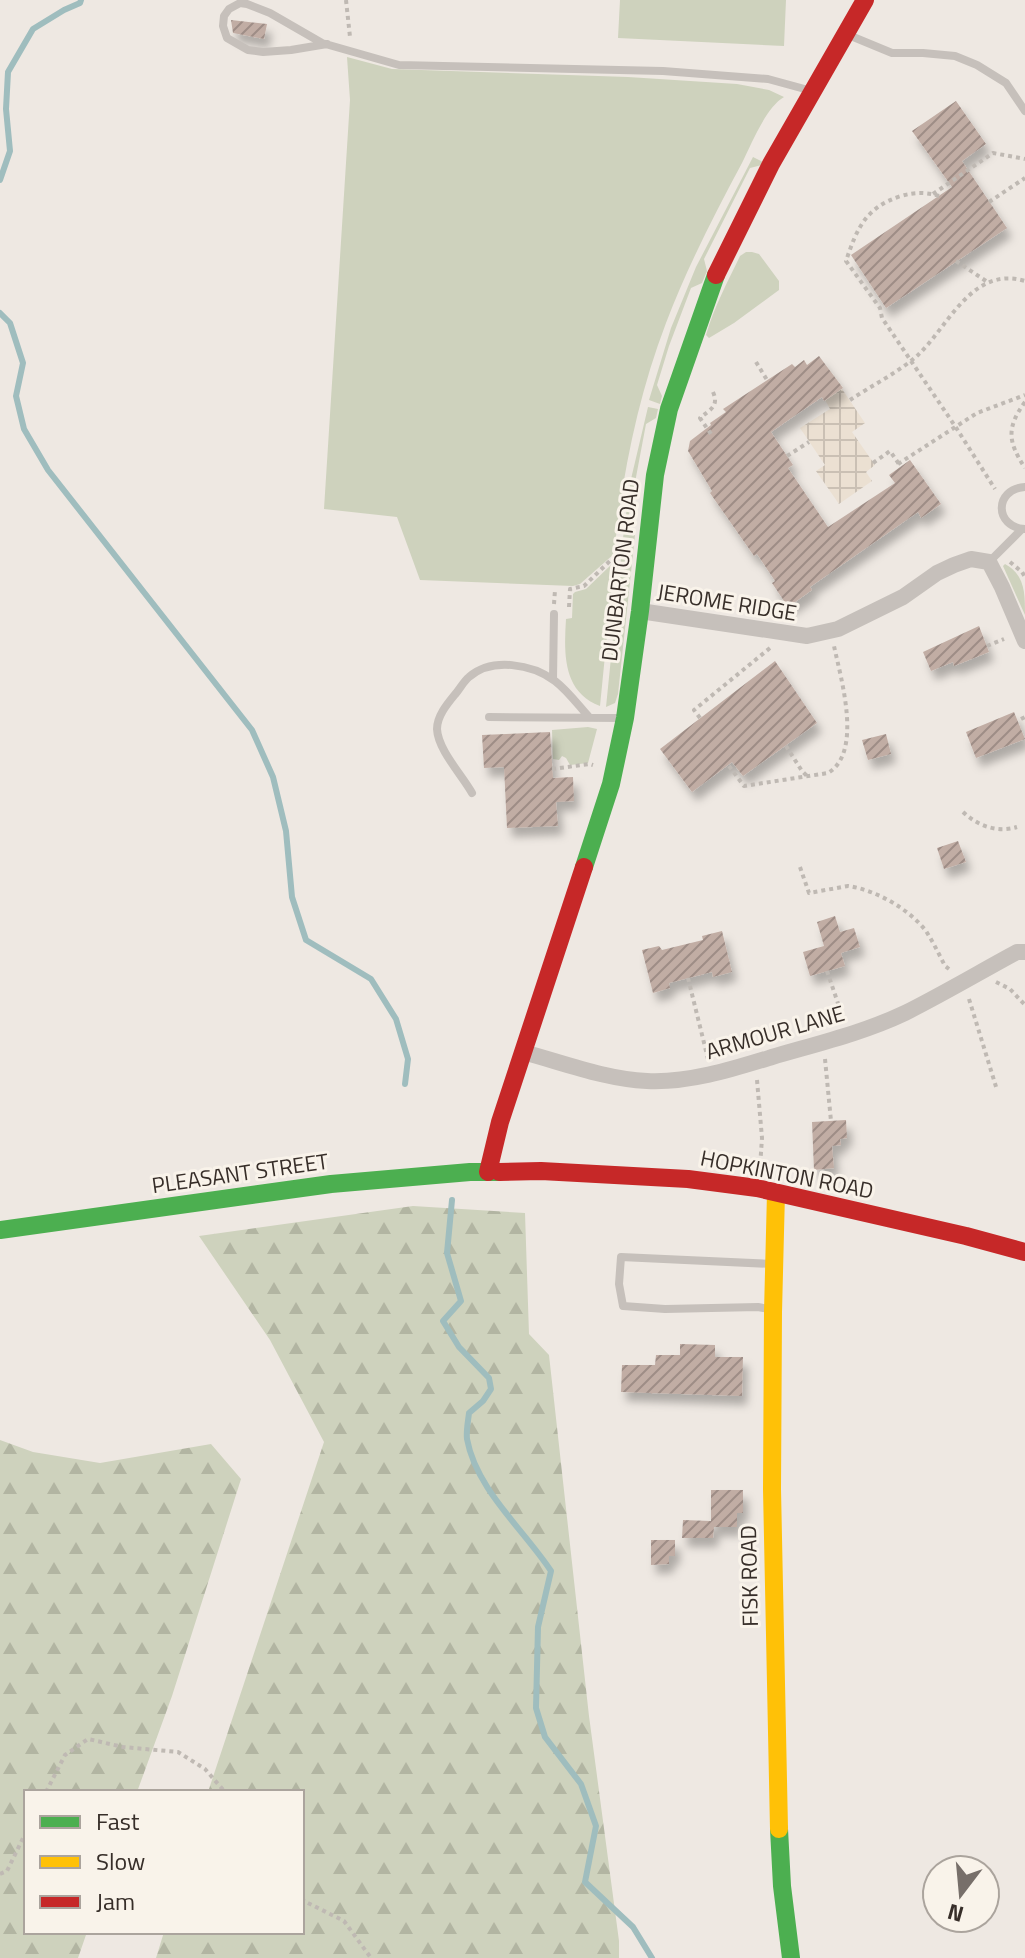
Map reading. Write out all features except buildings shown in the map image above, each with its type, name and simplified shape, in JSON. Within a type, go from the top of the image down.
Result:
[{"type":"street","name":"DUNBARTON ROAD","points":[[488,1172],[500,1122],[611,784],[625,718],[655,475],[669,409],[717,271],[771,164],[865,0]]},
{"type":"street","name":"JEROME RIDGE","points":[[640,611],[807,636],[838,629],[903,597],[954,565],[971,559],[989,562]]},
{"type":"street","points":[[989,562],[1025,641]]},
{"type":"street","name":"ARMOUR LANE","points":[[523,1052],[626,1079],[676,1080],[710,1074],[824,1042],[903,1014],[1022,950]]},
{"type":"street","name":"HOPKINTON ROAD","points":[[488,1172],[688,1179],[748,1187],[1025,1252]]},
{"type":"street","name":"PLEASANT STREET","points":[[0,1230],[331,1184],[488,1172]]},
{"type":"street","name":"FISK ROAD","points":[[776,1193],[771,1529],[778,1836],[791,1958]]},
{"type":"lane","points":[[327,44],[291,50],[248,50],[227,38],[224,16],[240,3],[247,4],[327,44],[399,65],[663,71],[768,79],[813,91]]},
{"type":"lane","points":[[845,34],[892,53],[955,56],[977,65],[1006,83],[1025,111]]},
{"type":"lane","points":[[989,562],[1023,529],[1008,524],[1002,511],[1008,493],[1025,487]]},
{"type":"lane","points":[[553,679],[554,614]]},
{"type":"lane","points":[[472,793],[450,761],[437,729],[439,718],[469,677],[498,665],[526,668],[553,679],[589,717]]},
{"type":"lane","points":[[489,717],[625,718]]},
{"type":"lane","points":[[772,1309],[623,1306],[619,1284],[621,1257],[773,1264]]},
{"type":"path","points":[[346,0],[351,50]]},
{"type":"path","points":[[933,194],[993,153],[1025,159]]},
{"type":"path","points":[[989,202],[1025,178]]},
{"type":"path","points":[[939,196],[911,193],[875,208],[851,244],[846,261],[880,308],[882,318],[1003,501]]},
{"type":"path","points":[[956,261],[989,283]]},
{"type":"path","points":[[850,400],[911,360],[958,305],[980,288],[1011,279],[1025,281]]},
{"type":"path","points":[[756,362],[767,380]]},
{"type":"path","points":[[713,392],[716,403],[700,418],[713,437]]},
{"type":"path","points":[[873,463],[890,451],[899,465],[977,413],[1025,395]]},
{"type":"path","points":[[1025,402],[1016,415],[1010,434],[1012,445],[1025,468]]},
{"type":"path","points":[[787,456],[809,442]]},
{"type":"path","points":[[569,607],[570,589],[584,586],[617,554]]},
{"type":"path","points":[[729,766],[744,786],[832,771],[843,757],[847,719],[831,631]]},
{"type":"path","points":[[700,718],[694,710],[787,633]]},
{"type":"path","points":[[786,746],[808,776]]},
{"type":"path","points":[[552,769],[590,764],[604,768]]},
{"type":"path","points":[[963,812],[973,821],[992,829],[1017,827]]},
{"type":"path","points":[[800,867],[809,893],[848,886],[866,889],[897,905],[926,931],[945,966],[954,973]]},
{"type":"path","points":[[827,971],[848,1034]]},
{"type":"path","points":[[981,971],[1010,989],[1025,1005]]},
{"type":"path","points":[[688,978],[710,1074]]},
{"type":"path","points":[[967,993],[997,1090]]},
{"type":"path","points":[[824,1042],[831,1121]]},
{"type":"path","points":[[757,1062],[762,1138],[759,1173]]},
{"type":"path","points":[[47,1790],[65,1755],[88,1739],[123,1747],[178,1752],[205,1769],[223,1790]]},
{"type":"path","points":[[0,1874],[7,1871],[24,1836]]},
{"type":"path","points":[[304,1901],[344,1921],[371,1958]]},
{"type":"green space","points":[[620,0],[786,0],[784,46],[618,38]]},
{"type":"green space","points":[[347,57],[392,69],[737,84],[769,90],[784,97],[771,109],[760,127],[674,302],[639,408],[614,554],[580,584],[420,580],[397,517],[324,509],[350,100]]},
{"type":"green space","points":[[753,157],[763,162],[762,165],[750,168],[704,259],[707,271],[702,283],[691,288],[669,346],[657,385],[662,396],[660,404],[649,400],[671,328],[696,267]]},
{"type":"green space","points":[[746,252],[759,254],[779,281],[779,290],[709,338],[706,335],[717,304],[740,256]]},
{"type":"green space","points":[[648,407],[658,409],[656,418],[646,424],[627,525],[635,535],[618,694],[615,703],[606,707],[631,479]]},
{"type":"green space","points":[[613,563],[600,706],[588,700],[572,681],[566,657],[566,619],[572,618],[573,594],[586,589]]},
{"type":"green space","points":[[1005,564],[1020,579],[1025,615],[1003,566]]},
{"type":"green space","points":[[597,729],[588,763],[570,765],[562,756],[559,760],[553,759],[552,730]]},
{"type":"green space","points":[[413,1206],[525,1213],[529,1334],[549,1355],[619,1958],[156,1958],[163,1934],[304,1934],[304,1790],[209,1790],[324,1442],[270,1340],[199,1236]]},
{"type":"green space","points":[[0,1440],[33,1452],[100,1463],[211,1444],[241,1479],[172,1696],[138,1790],[24,1790],[24,1934],[86,1934],[78,1958],[0,1958]]},
{"type":"shaded area","points":[[842,389],[865,423],[852,432],[875,465],[866,472],[872,481],[839,504],[816,471],[825,465],[800,428],[830,409],[825,400]]},
{"type":"waterway","points":[[0,180],[10,151],[6,109],[8,72],[33,29],[81,0]]},
{"type":"waterway","points":[[0,313],[10,323],[23,363],[16,396],[24,429],[48,470],[252,730],[273,777],[286,831],[292,897],[306,940],[371,979],[396,1019],[408,1059],[405,1084]]},
{"type":"waterway","points":[[452,1200],[447,1253],[461,1301],[443,1321],[459,1347],[489,1378],[491,1389],[469,1413],[467,1439],[472,1457],[490,1492],[551,1571],[538,1627],[536,1708],[545,1737],[581,1784],[596,1826],[585,1882],[633,1927],[652,1958]]},
{"type":"traffic: fast","points":[[584,867],[611,784],[625,718],[655,475],[669,409],[716,275]]},
{"type":"traffic: fast","points":[[0,1230],[331,1184],[499,1172]]},
{"type":"traffic: fast","points":[[779,1829],[791,1958]]},
{"type":"traffic: slow","points":[[776,1193],[772,1489],[779,1829]]},
{"type":"traffic: jam","points":[[716,275],[771,164],[865,0]]},
{"type":"traffic: jam","points":[[488,1172],[500,1122],[584,867]]},
{"type":"traffic: jam","points":[[499,1172],[541,1171],[688,1179],[757,1188],[1025,1252]]}]
